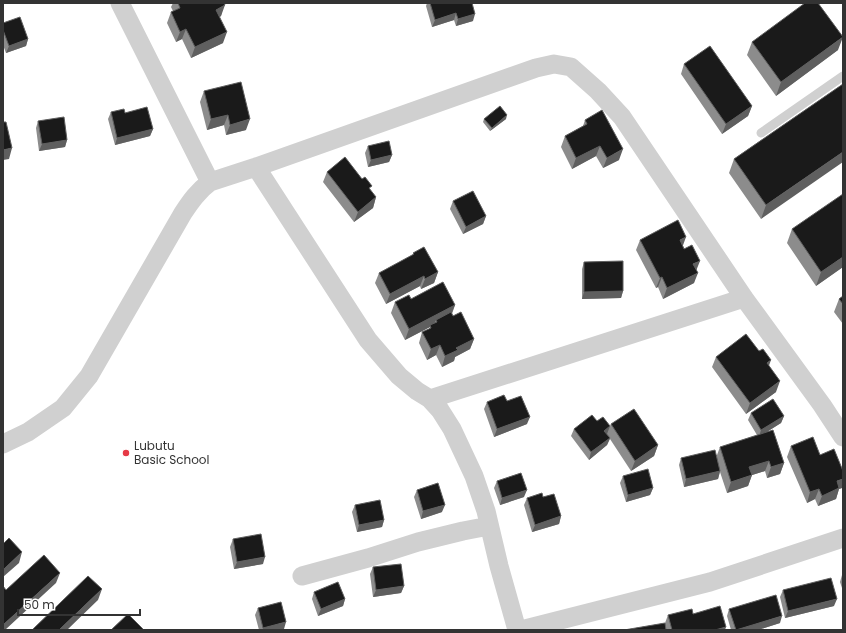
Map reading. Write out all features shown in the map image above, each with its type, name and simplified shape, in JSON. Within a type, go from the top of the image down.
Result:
[{"type":"street","points":[[120,3],[210,182]]},
{"type":"street","points":[[3,444],[28,432],[62,408],[89,376],[183,213],[193,198],[210,182],[536,68],[554,64],[571,67],[598,91],[622,117],[744,298],[822,405],[843,437]]},
{"type":"street","points":[[256,167],[368,340],[399,376],[413,388],[430,399],[440,410],[452,429],[474,476],[486,511],[499,566],[518,630]]},
{"type":"street","points":[[430,399],[744,298]]},
{"type":"street","points":[[302,576],[368,558],[418,542],[489,526]]},
{"type":"street","points":[[521,630],[710,582],[843,538]]},
{"type":"lane","points":[[761,133],[843,76]]},
{"type":"building","points":[[178,3],[224,3],[225,5],[216,10],[227,32],[195,47],[186,29],[180,32],[171,12],[180,8]]},
{"type":"building","points":[[430,3],[472,3],[475,14],[458,19],[456,13],[435,20]]},
{"type":"building","points":[[805,3],[818,3],[843,37],[781,82],[752,42]]},
{"type":"building","points":[[20,17],[28,39],[9,46],[3,30],[3,23]]},
{"type":"building","points":[[710,46],[752,106],[726,124],[684,64]]},
{"type":"building","points":[[241,82],[250,119],[230,125],[228,115],[211,119],[204,91]]},
{"type":"building","points":[[843,84],[843,152],[766,205],[734,159]]},
{"type":"building","points":[[500,106],[507,115],[492,128],[484,119]]},
{"type":"building","points":[[147,107],[153,129],[117,138],[111,112],[124,109],[125,113]]},
{"type":"building","points":[[602,110],[623,149],[607,158],[600,146],[576,158],[565,136],[587,124],[585,120]]},
{"type":"building","points":[[64,117],[67,140],[42,144],[38,121]]},
{"type":"building","points":[[3,122],[6,122],[12,148],[3,150]]},
{"type":"building","points":[[389,141],[392,155],[371,160],[368,146]]},
{"type":"building","points":[[345,157],[362,179],[365,177],[372,186],[369,188],[376,197],[358,212],[327,172]]},
{"type":"building","points":[[473,191],[486,216],[466,227],[453,201]]},
{"type":"building","points":[[843,194],[843,257],[821,272],[792,229]]},
{"type":"building","points":[[678,220],[686,237],[680,240],[684,249],[692,245],[700,261],[693,264],[698,273],[667,288],[640,240]]},
{"type":"building","points":[[424,247],[438,272],[425,279],[424,276],[390,294],[379,273]]},
{"type":"building","points":[[623,261],[623,291],[584,292],[584,262]]},
{"type":"building","points":[[443,282],[455,305],[409,329],[395,302],[409,295],[411,299]]},
{"type":"building","points":[[843,296],[843,304],[839,299]]},
{"type":"building","points":[[451,312],[453,316],[461,312],[474,339],[456,348],[458,350],[445,356],[440,345],[431,349],[422,332],[431,328],[430,325],[437,322],[436,320]]},
{"type":"building","points":[[746,334],[759,351],[763,349],[771,360],[767,363],[780,381],[750,403],[716,357]]},
{"type":"building","points":[[504,395],[507,401],[521,396],[530,417],[497,429],[487,402]]},
{"type":"building","points":[[773,399],[784,416],[761,430],[751,413]]},
{"type":"building","points":[[634,409],[658,445],[635,461],[611,424]]},
{"type":"building","points":[[592,415],[597,421],[603,417],[610,426],[604,431],[610,438],[591,452],[574,429]]},
{"type":"building","points":[[773,430],[784,463],[771,467],[769,461],[749,467],[752,475],[731,482],[720,447]]},
{"type":"building","points":[[813,437],[820,455],[834,449],[843,471],[843,479],[837,481],[839,488],[822,496],[819,489],[810,492],[791,446]]},
{"type":"building","points":[[715,450],[720,471],[686,479],[681,458]]},
{"type":"building","points":[[648,469],[653,488],[628,495],[623,476]]},
{"type":"building","points":[[521,473],[527,490],[502,498],[497,481]]},
{"type":"building","points":[[438,483],[445,505],[423,511],[417,490]]},
{"type":"building","points":[[542,493],[543,497],[554,494],[561,516],[535,525],[527,498]]},
{"type":"building","points":[[380,500],[384,520],[359,525],[355,505]]},
{"type":"building","points":[[261,534],[265,557],[237,562],[233,539]]},
{"type":"building","points":[[9,538],[22,552],[3,570],[3,544]]},
{"type":"building","points":[[44,555],[60,573],[3,625],[3,586],[6,590]]},
{"type":"building","points":[[401,564],[404,586],[376,590],[373,567]]},
{"type":"building","points":[[88,576],[102,589],[59,630],[32,630]]},
{"type":"building","points":[[831,578],[837,599],[788,611],[783,590]]},
{"type":"building","points":[[338,582],[345,599],[321,609],[314,592]]},
{"type":"building","points":[[776,595],[782,616],[736,630],[729,609]]},
{"type":"building","points":[[281,602],[286,622],[263,628],[258,608]]},
{"type":"building","points":[[720,606],[726,627],[715,630],[672,630],[668,615],[692,609],[693,614]]},
{"type":"building","points":[[128,614],[143,629],[142,630],[111,630]]},
{"type":"building","points":[[665,623],[666,630],[624,630]]},
{"type":"place","name":"Lubutu Basic School","points":[[126,453]]}]
